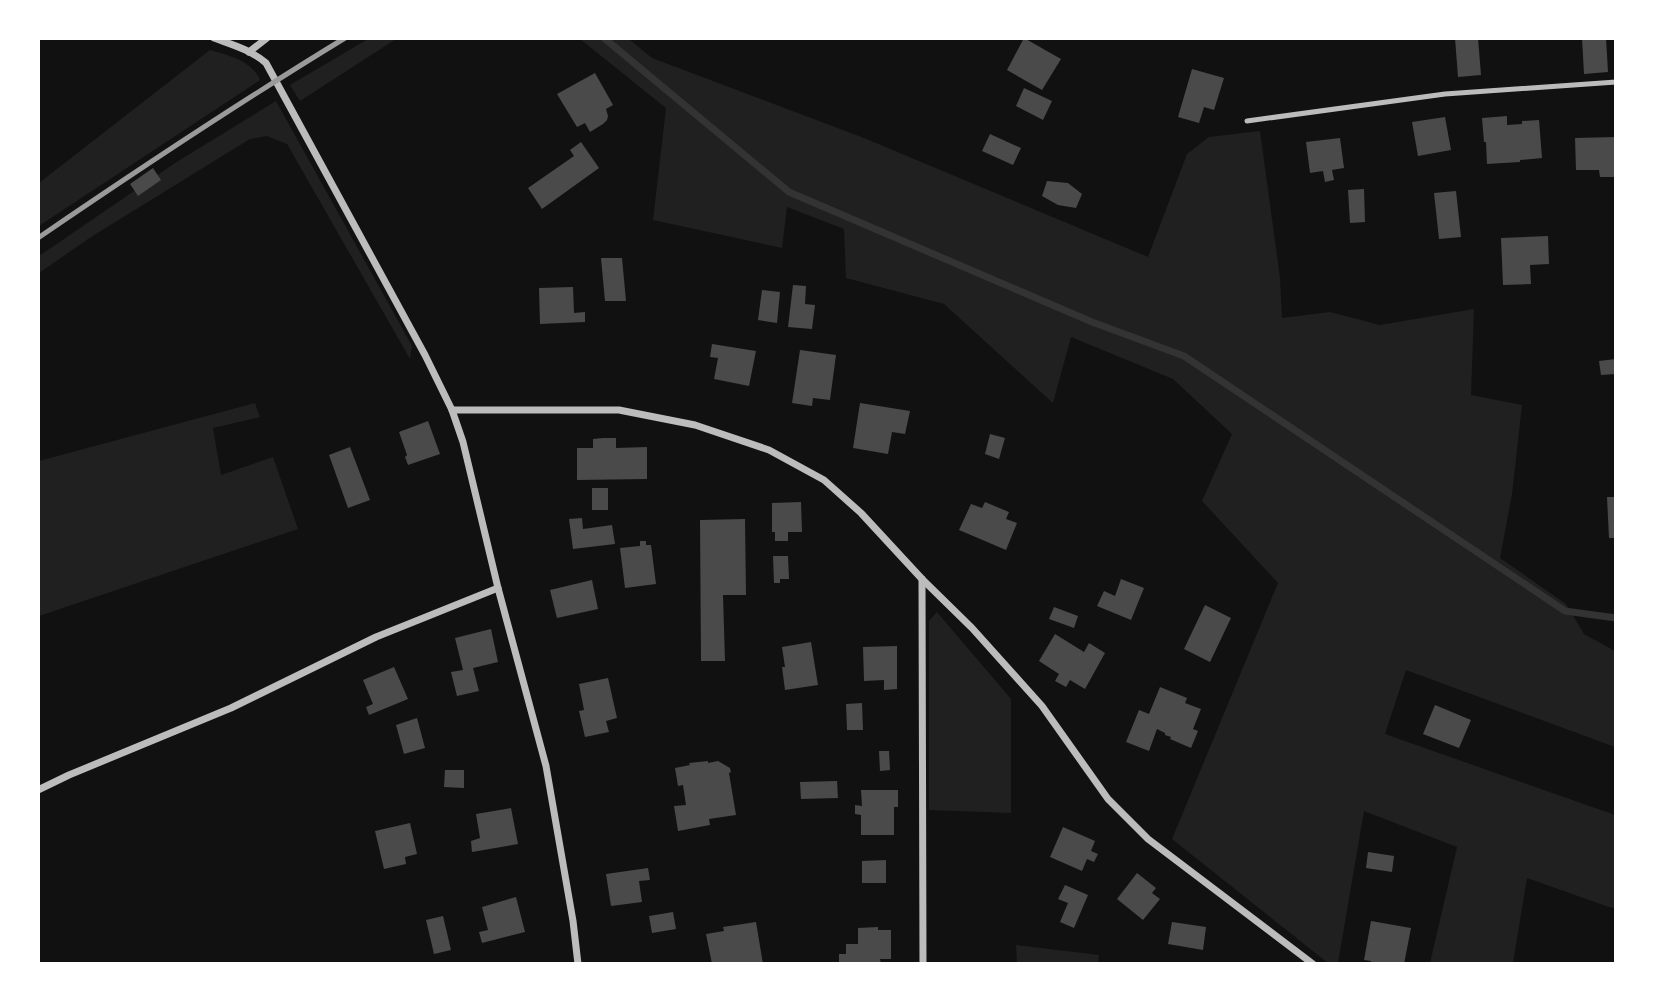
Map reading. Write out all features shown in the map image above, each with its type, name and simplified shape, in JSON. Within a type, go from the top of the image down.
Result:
[{"type":"street","points":[[215,38],[249,52],[266,63],[425,355],[452,410],[463,442],[498,588],[546,766],[578,964]]},
{"type":"street","points":[[249,52],[267,38]]},
{"type":"street","points":[[452,410],[619,411],[695,425],[769,450],[824,480],[861,513],[972,628],[1042,706],[1108,799],[1148,839],[1313,964]]},
{"type":"street","points":[[922,579],[923,964]]},
{"type":"street","points":[[38,790],[231,708],[376,636],[498,588]]},
{"type":"lane","points":[[1247,121],[1445,94],[1615,82]]},
{"type":"shaded area","points":[[368,39],[396,39],[300,101],[290,85]]},
{"type":"shaded area","points":[[580,39],[629,39],[652,58],[864,138],[1148,257],[1187,154],[1209,137],[1260,131],[1280,278],[1282,318],[1330,312],[1380,325],[1474,309],[1471,395],[1522,405],[1512,494],[1500,558],[1566,604],[1584,634],[1615,651],[1615,747],[1406,670],[1385,734],[1615,815],[1615,908],[1527,878],[1513,963],[1430,963],[1457,847],[1364,811],[1338,963],[1328,963],[1172,839],[1278,583],[1202,501],[1232,434],[1173,379],[1071,337],[1053,403],[944,304],[846,278],[844,229],[787,207],[782,248],[653,220],[666,108]]},
{"type":"shaded area","points":[[210,50],[245,63],[260,80],[39,226],[39,183]]},
{"type":"shaded area","points":[[276,101],[412,346],[410,359],[287,144],[267,136],[250,139],[91,237],[39,273],[39,256],[175,163]]},
{"type":"shaded area","points":[[255,403],[260,417],[213,428],[221,475],[273,457],[298,529],[39,616],[39,461]]},
{"type":"shaded area","points":[[937,612],[1011,699],[1011,813],[929,810],[929,621]]},
{"type":"shaded area","points":[[1016,945],[1099,955],[1098,963],[1017,963]]},
{"type":"building","points":[[1024,38],[1061,59],[1042,90],[1007,70]]},
{"type":"building","points":[[1455,38],[1478,38],[1481,75],[1458,77]]},
{"type":"building","points":[[1582,38],[1606,38],[1608,72],[1584,74]]},
{"type":"building","points":[[1192,69],[1224,78],[1214,110],[1204,107],[1199,123],[1178,117]]},
{"type":"building","points":[[595,73],[613,105],[606,109],[607,120],[590,132],[585,123],[577,127],[557,94]]},
{"type":"building","points":[[1024,88],[1052,101],[1043,120],[1016,106]]},
{"type":"building","points":[[1507,116],[1507,125],[1539,120],[1542,158],[1487,164],[1482,118]]},
{"type":"building","points":[[1445,117],[1451,150],[1418,156],[1412,122]]},
{"type":"building","points":[[990,134],[1021,148],[1013,165],[982,151]]},
{"type":"building","points":[[1616,137],[1616,177],[1600,177],[1599,170],[1576,170],[1575,138]]},
{"type":"building","points":[[1340,138],[1344,168],[1332,170],[1334,180],[1325,182],[1323,171],[1310,173],[1306,142]]},
{"type":"building","points":[[581,142],[599,168],[542,209],[528,188],[574,156],[570,150]]},
{"type":"building","points":[[153,168],[161,180],[138,196],[130,184]]},
{"type":"building","points":[[1047,181],[1068,183],[1082,194],[1076,208],[1058,205],[1042,196]]},
{"type":"building","points":[[1364,189],[1365,222],[1350,223],[1348,190]]},
{"type":"building","points":[[1456,191],[1461,237],[1439,239],[1434,193]]},
{"type":"building","points":[[1548,236],[1549,264],[1530,265],[1531,284],[1503,285],[1501,238]]},
{"type":"building","points":[[601,258],[622,258],[626,301],[605,301]]},
{"type":"building","points":[[793,285],[806,286],[805,304],[815,305],[812,329],[788,327]]},
{"type":"building","points":[[573,287],[574,313],[585,312],[585,322],[540,324],[539,288]]},
{"type":"building","points":[[762,290],[780,292],[777,323],[758,320]]},
{"type":"building","points":[[712,344],[756,351],[749,386],[714,379],[718,358],[710,357]]},
{"type":"building","points":[[800,350],[836,355],[830,400],[813,398],[812,406],[792,403]]},
{"type":"building","points":[[1616,359],[1616,374],[1601,375],[1599,361]]},
{"type":"building","points":[[860,403],[910,411],[905,434],[892,432],[888,454],[853,448]]},
{"type":"building","points":[[428,421],[440,454],[408,465],[399,432]]},
{"type":"building","points":[[990,434],[1005,438],[999,459],[985,454]]},
{"type":"building","points":[[616,438],[616,448],[647,447],[647,479],[577,480],[577,448],[593,448],[593,439]]},
{"type":"building","points":[[350,447],[370,500],[348,508],[329,455]]},
{"type":"building","points":[[592,488],[608,488],[608,510],[592,510]]},
{"type":"building","points":[[1607,497],[1616,497],[1616,538],[1609,538]]},
{"type":"building","points":[[801,502],[802,532],[788,532],[788,541],[775,541],[775,532],[772,532],[772,503]]},
{"type":"building","points":[[985,502],[1009,512],[1006,519],[1017,523],[1006,550],[959,530],[971,504],[982,508]]},
{"type":"building","points":[[582,518],[583,529],[612,525],[615,544],[573,549],[569,519]]},
{"type":"building","points":[[745,519],[746,595],[723,595],[725,661],[701,661],[700,520]]},
{"type":"building","points":[[640,541],[651,545],[656,584],[625,588],[620,548],[640,546]]},
{"type":"building","points":[[773,556],[788,556],[789,579],[780,579],[780,583],[774,583]]},
{"type":"building","points":[[1121,579],[1144,588],[1131,620],[1097,606],[1104,591],[1115,596]]},
{"type":"building","points":[[592,580],[598,609],[557,618],[550,590]]},
{"type":"building","points":[[1205,605],[1231,618],[1210,662],[1184,649]]},
{"type":"building","points":[[1054,607],[1078,616],[1074,628],[1049,619]]},
{"type":"building","points":[[491,629],[498,662],[473,668],[479,691],[457,696],[451,672],[463,670],[455,638]]},
{"type":"building","points":[[1055,634],[1084,652],[1089,643],[1105,653],[1085,689],[1070,680],[1066,687],[1055,681],[1059,674],[1039,661]]},
{"type":"building","points":[[811,642],[818,685],[785,690],[782,647]]},
{"type":"building","points":[[897,646],[897,689],[884,690],[884,680],[864,681],[863,647]]},
{"type":"building","points":[[394,667],[408,699],[369,715],[366,707],[373,704],[363,680]]},
{"type":"building","points":[[608,678],[617,718],[606,721],[609,732],[585,737],[579,711],[584,710],[579,684]]},
{"type":"building","points":[[1160,687],[1187,698],[1185,703],[1201,709],[1193,729],[1198,731],[1191,748],[1170,739],[1171,737],[1157,729],[1149,751],[1126,742],[1139,710],[1149,714]]},
{"type":"building","points":[[862,703],[863,730],[847,730],[846,704]]},
{"type":"building","points":[[1435,705],[1471,720],[1459,748],[1423,734]]},
{"type":"building","points":[[417,718],[425,748],[404,754],[396,725]]},
{"type":"building","points":[[879,751],[889,751],[890,770],[880,771]]},
{"type":"building","points":[[718,761],[730,768],[736,815],[709,819],[710,825],[678,831],[674,806],[686,805],[683,785],[678,786],[675,768]]},
{"type":"building","points":[[445,770],[464,770],[464,788],[444,787]]},
{"type":"building","points":[[837,781],[838,798],[801,799],[800,782]]},
{"type":"building","points":[[861,790],[898,790],[898,807],[894,807],[894,835],[861,835],[861,815],[855,814],[855,805],[862,806]]},
{"type":"building","points":[[511,808],[518,844],[472,852],[471,841],[480,838],[476,814]]},
{"type":"building","points":[[410,823],[417,854],[405,857],[406,864],[384,869],[375,831]]},
{"type":"building","points":[[1063,827],[1095,841],[1091,851],[1098,854],[1094,862],[1087,859],[1082,871],[1050,857]]},
{"type":"building","points":[[1368,852],[1394,856],[1392,872],[1366,868]]},
{"type":"building","points":[[886,860],[886,883],[862,883],[862,861]]},
{"type":"building","points":[[648,868],[650,880],[639,881],[642,902],[611,906],[606,874]]},
{"type":"building","points":[[1137,873],[1156,888],[1152,893],[1160,899],[1143,920],[1117,899]]},
{"type":"building","points":[[1065,885],[1088,895],[1074,928],[1060,922],[1068,903],[1058,899]]},
{"type":"building","points":[[516,897],[525,932],[482,943],[479,932],[488,930],[482,907]]},
{"type":"building","points":[[673,912],[676,929],[652,933],[649,916]]},
{"type":"building","points":[[443,916],[451,950],[434,954],[426,920]]},
{"type":"building","points":[[1371,921],[1411,928],[1404,964],[1371,964],[1371,961],[1364,960]]},
{"type":"building","points":[[756,922],[763,964],[712,964],[706,934],[724,931],[723,927]]},
{"type":"building","points":[[1172,922],[1206,927],[1203,950],[1168,944]]},
{"type":"building","points":[[878,927],[878,930],[891,930],[891,959],[880,959],[881,964],[839,964],[839,954],[846,954],[846,944],[858,944],[858,928]]},
{"type":"waterway","points":[[604,38],[789,192],[1092,322],[1184,356],[1565,611],[1616,618]]},
{"type":"railway","points":[[38,238],[190,136],[345,38]]}]
